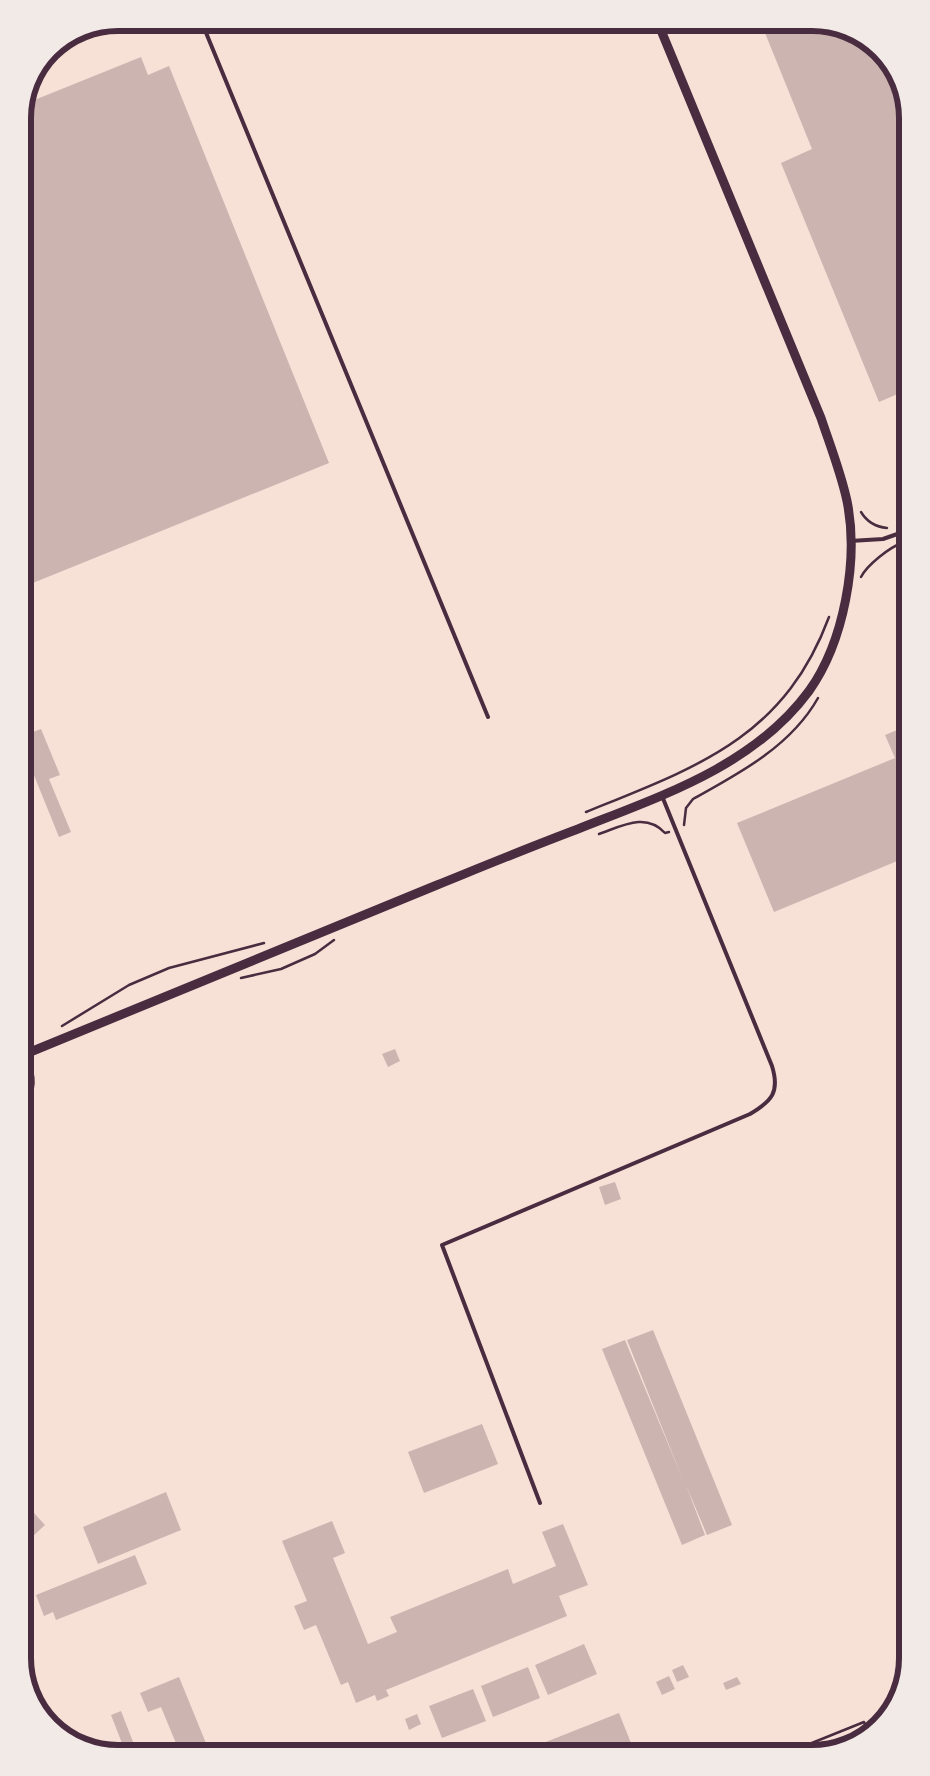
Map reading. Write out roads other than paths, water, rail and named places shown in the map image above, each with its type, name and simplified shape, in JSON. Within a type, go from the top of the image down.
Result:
[{"type":"street","points":[[31,1051],[520,851],[662,796],[736,759],[778,727],[810,689],[838,629],[849,581],[850,541],[847,503],[836,461],[821,418],[661,31]]},
{"type":"lane","points":[[206,31],[488,717]]},
{"type":"lane","points":[[850,541],[873,540],[899,534]]},
{"type":"lane","points":[[540,1504],[442,1245],[750,1114],[770,1099],[775,1089],[776,1078],[772,1066],[662,796]]},
{"type":"lane","points":[[31,1065],[34,1074],[34,1085],[31,1092]]}]
